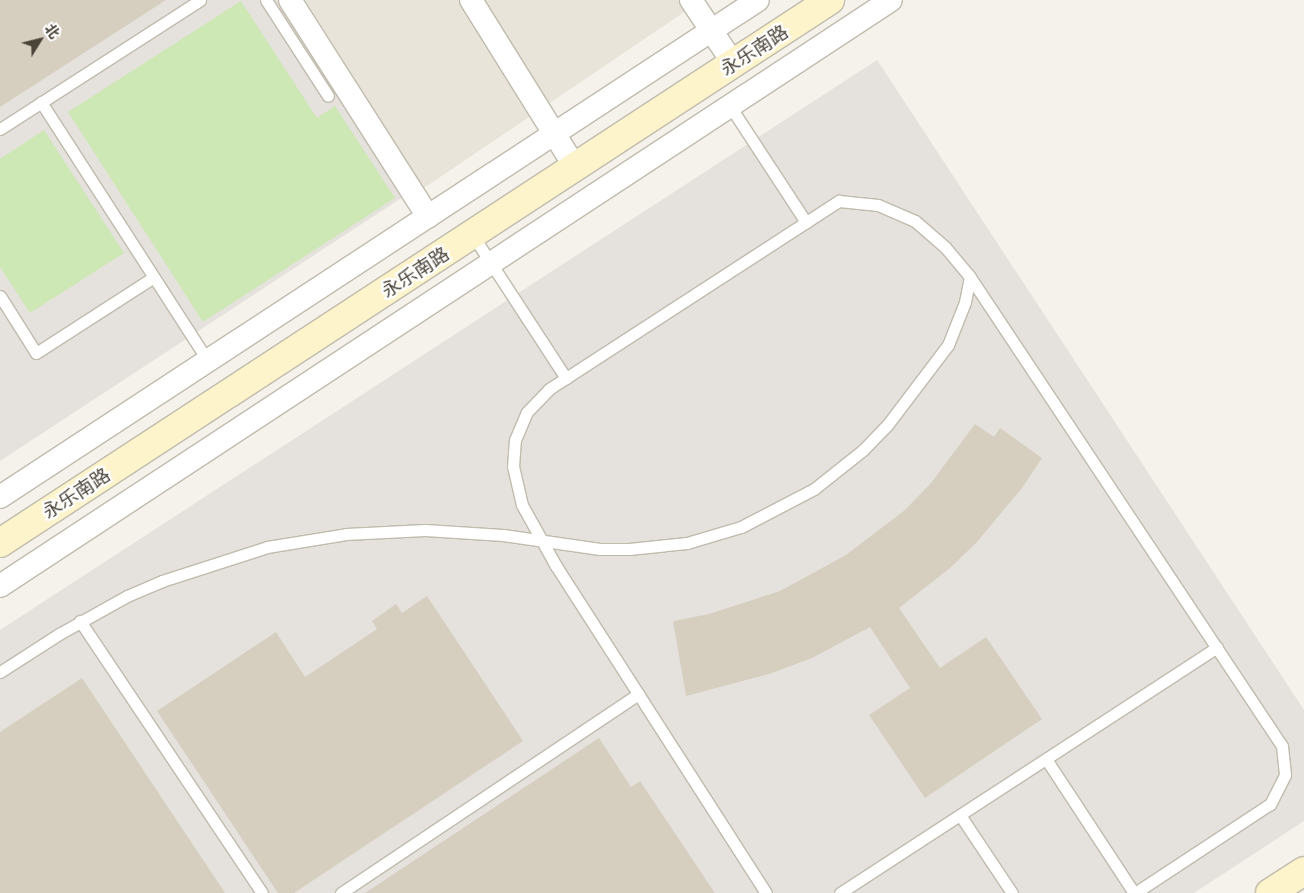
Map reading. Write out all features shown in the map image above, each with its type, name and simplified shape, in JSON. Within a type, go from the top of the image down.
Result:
[{"type":"main road","name":"永乐南路","points":[[0,543],[830,0]]},
{"type":"main road","points":[[1270,893],[1304,871]]},
{"type":"street","points":[[290,0],[428,217]]},
{"type":"street","points":[[471,0],[575,167]]},
{"type":"street","points":[[691,0],[733,64]]},
{"type":"street","points":[[0,497],[758,0]]},
{"type":"street","points":[[0,586],[891,0]]},
{"type":"lane","points":[[0,129],[200,0]]},
{"type":"lane","points":[[266,0],[328,96]]},
{"type":"lane","points":[[41,102],[208,361]]},
{"type":"lane","points":[[730,106],[806,222]]},
{"type":"lane","points":[[766,893],[542,541],[522,505],[516,486],[514,440],[523,418],[537,399],[566,378],[839,201],[878,205],[915,221],[931,233],[970,277],[1282,746],[1286,765],[1282,786],[1270,804],[1134,893],[1046,759]]},
{"type":"lane","points":[[472,234],[566,378]]},
{"type":"lane","points":[[0,296],[36,353],[154,277]]},
{"type":"lane","points":[[0,672],[80,621],[162,581],[231,556],[306,539],[425,530],[542,541],[600,549],[687,543],[768,516],[814,489],[863,450],[937,364],[957,326],[970,277]]},
{"type":"lane","points":[[80,621],[262,893]]},
{"type":"lane","points":[[840,893],[1217,648]]},
{"type":"lane","points":[[341,893],[638,694]]},
{"type":"lane","points":[[960,815],[1012,893]]},
{"type":"shaded area","points":[[0,0],[285,0],[409,193],[0,461]]},
{"type":"shaded area","points":[[305,0],[702,0],[424,188]]},
{"type":"shaded area","points":[[877,60],[1304,710],[1304,821],[1194,893],[0,893],[0,630]]},
{"type":"green space","points":[[241,1],[317,118],[335,106],[395,198],[203,322],[68,112]]},
{"type":"green space","points":[[44,130],[124,253],[30,313],[0,267],[0,159]]},
{"type":"building","points":[[0,0],[166,0],[0,107]]},
{"type":"building","points":[[975,424],[994,437],[1000,428],[1042,458],[1022,488],[976,543],[950,568],[899,608],[940,668],[986,637],[1042,719],[925,798],[869,715],[910,688],[870,627],[812,658],[772,673],[686,696],[673,621],[709,614],[780,591],[846,555],[905,510],[931,483]]},
{"type":"building","points":[[427,596],[523,741],[294,893],[278,893],[157,711],[276,632],[305,677],[377,629],[372,621],[396,604],[402,613]]},
{"type":"building","points":[[82,678],[225,893],[0,893],[0,732]]},
{"type":"building","points":[[599,738],[631,787],[640,781],[715,893],[365,893]]}]
